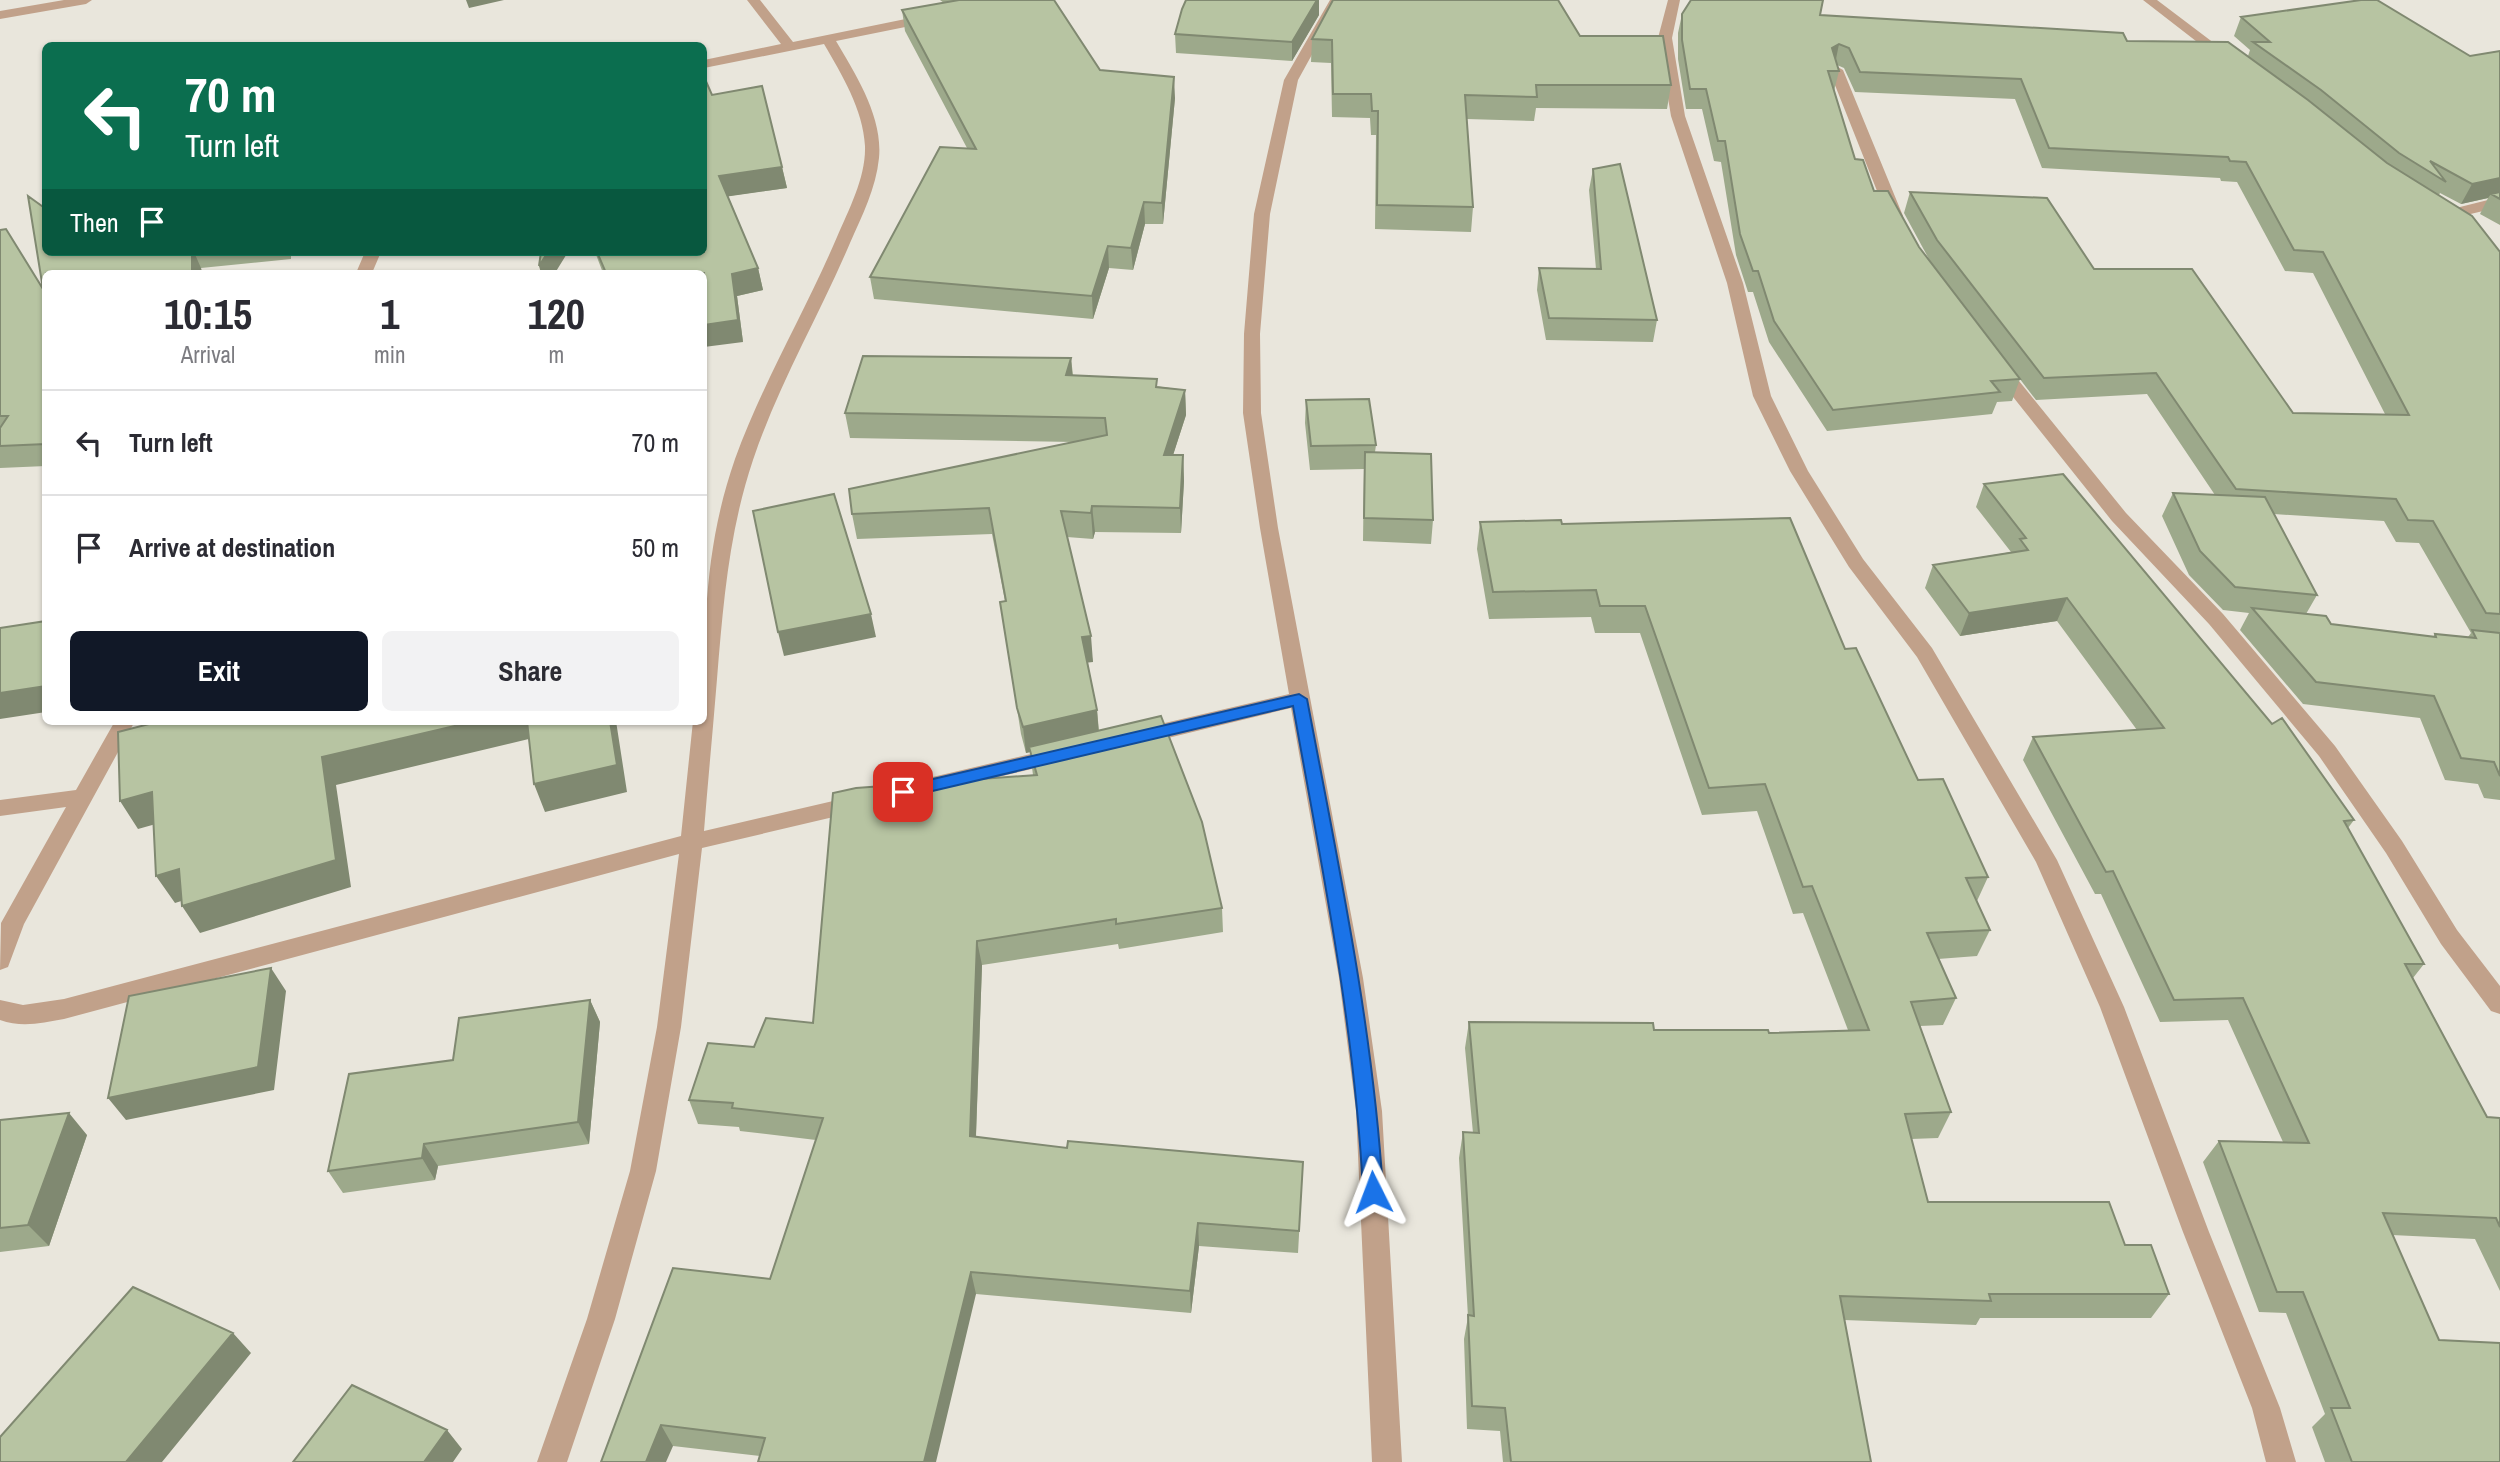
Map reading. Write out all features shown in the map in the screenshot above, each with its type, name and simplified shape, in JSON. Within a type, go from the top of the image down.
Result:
[{"type":"street","points":[[0,15],[86,0]]},
{"type":"street","points":[[753,0],[789,46]]},
{"type":"street","points":[[1336,0],[1291,80],[1262,214],[1252,334],[1252,413],[1269,528],[1351,978],[1368,1111],[1387,1462]]},
{"type":"street","points":[[1674,0],[1665,38],[1678,116],[1735,282],[1762,396],[1806,483],[1856,564],[1926,653],[2046,860],[2112,1007],[2196,1232],[2266,1408],[2281,1462]]},
{"type":"street","points":[[2149,0],[2241,68]]},
{"type":"street","points":[[707,63],[950,14]]},
{"type":"street","points":[[707,684],[721,541],[744,461],[781,373],[830,274],[870,170],[872,148],[867,120],[852,83],[828,39]]},
{"type":"street","points":[[1836,70],[1893,212],[1904,232]]},
{"type":"street","points":[[2461,228],[2437,213],[2500,202]]},
{"type":"street","points":[[1985,351],[2050,435],[2119,517],[2216,619],[2327,751],[2394,847],[2449,937],[2500,1004]]},
{"type":"street","points":[[2216,619],[2243,622]]},
{"type":"street","points":[[1124,740],[1299,699]]},
{"type":"street","points":[[0,960],[13,923],[122,725]]},
{"type":"street","points":[[552,1462],[601,1319],[643,1171],[669,1027],[692,842],[703,725]]},
{"type":"street","points":[[908,791],[1070,753]]},
{"type":"street","points":[[0,808],[84,797]]},
{"type":"street","points":[[0,1010],[15,1015],[64,1009],[692,842],[881,797]]},
{"type":"building","points":[[959,0],[1054,0],[1100,70],[1174,77],[1162,203],[1144,202],[1131,248],[1108,246],[1092,296],[870,277],[940,147],[976,149],[902,10]]},
{"type":"building","points":[[1186,0],[1317,0],[1292,42],[1175,34]]},
{"type":"building","points":[[1333,0],[1558,0],[1580,36],[1663,36],[1671,85],[1536,85],[1537,97],[1465,95],[1473,207],[1377,205],[1378,111],[1372,111],[1371,94],[1333,94],[1332,40],[1312,39]]},
{"type":"building","points":[[1691,0],[1823,0],[1820,15],[2123,33],[2127,41],[2228,42],[2308,100],[2387,163],[2472,216],[2500,252],[2500,614],[2486,613],[2433,521],[2408,520],[2396,499],[2236,489],[2156,373],[2044,378],[1937,240],[1910,192],[2047,198],[2094,269],[2192,269],[2293,413],[2409,415],[2323,252],[2294,250],[2246,162],[2230,161],[2228,157],[2049,148],[2021,79],[1860,72],[1849,48],[1839,44],[1832,48],[1839,71],[1828,71],[1855,159],[1863,160],[1874,191],[1888,191],[1919,247],[2020,379],[1991,381],[2000,392],[1833,410],[1774,321],[1758,271],[1753,271],[1740,234],[1725,141],[1718,141],[1706,89],[1690,89],[1682,40],[1682,14]]},
{"type":"building","points":[[2377,0],[2470,56],[2500,51],[2500,178],[2472,184],[2430,161],[2446,182],[2399,153],[2321,90],[2253,42],[2270,42],[2241,17]]},
{"type":"building","points":[[707,84],[712,95],[762,86],[782,167],[719,176],[758,268],[732,274],[738,320],[707,325],[707,270],[605,270],[599,256],[707,256]]},
{"type":"building","points":[[1620,164],[1657,320],[1549,318],[1539,268],[1601,269],[1593,169]]},
{"type":"building","points":[[2500,192],[2500,199],[2491,194]]},
{"type":"building","points":[[28,196],[42,206],[42,256],[192,256],[192,270],[42,270],[42,283]]},
{"type":"building","points":[[6,229],[42,287],[42,444],[0,446],[0,428],[8,416],[0,416],[0,230]]},
{"type":"building","points":[[863,356],[1071,358],[1066,375],[1157,379],[1156,387],[1185,390],[1164,455],[1183,455],[1180,508],[1092,506],[1091,513],[1061,511],[1091,636],[1082,637],[1097,710],[1023,727],[1017,708],[1000,602],[1006,601],[989,508],[852,514],[849,489],[1107,435],[1105,418],[845,413]]},
{"type":"building","points":[[1369,399],[1376,445],[1311,446],[1306,400]]},
{"type":"building","points":[[1365,452],[1431,454],[1433,520],[1364,518]]},
{"type":"building","points":[[2063,474],[2272,724],[2282,718],[2354,820],[2344,821],[2424,964],[2405,964],[2487,1117],[2500,1118],[2500,1227],[2496,1218],[2383,1213],[2439,1340],[2500,1343],[2500,1462],[2352,1462],[2331,1408],[2350,1408],[2303,1292],[2277,1292],[2219,1141],[2309,1143],[2243,998],[2174,1000],[2113,871],[2106,872],[2033,737],[2164,728],[2067,598],[1969,613],[1933,565],[2028,550],[2020,539],[2026,538],[1984,484]]},
{"type":"building","points":[[2173,493],[2265,497],[2317,595],[2235,587],[2200,551]]},
{"type":"building","points":[[834,494],[871,614],[778,632],[753,511]]},
{"type":"building","points":[[1790,518],[1845,649],[1856,648],[1918,780],[1943,779],[1988,877],[1966,878],[1990,930],[1927,933],[1956,998],[1911,1002],[1951,1112],[1905,1114],[1928,1202],[2109,1202],[2125,1245],[2151,1245],[2169,1294],[1989,1294],[1991,1301],[1840,1296],[1871,1462],[1511,1462],[1505,1408],[1472,1406],[1468,1315],[1474,1316],[1463,1132],[1479,1133],[1469,1022],[1653,1023],[1654,1030],[1768,1030],[1769,1033],[1869,1030],[1812,886],[1803,887],[1765,784],[1709,788],[1645,606],[1600,606],[1596,590],[1493,592],[1480,522],[1561,520],[1562,524]]},
{"type":"building","points":[[2252,608],[2326,616],[2331,624],[2436,637],[2435,634],[2476,638],[2472,630],[2500,633],[2500,776],[2494,762],[2461,758],[2434,696],[2316,682]]},
{"type":"building","points":[[42,622],[42,687],[0,693],[0,628]]},
{"type":"building","points":[[1161,716],[1202,822],[1222,908],[1116,924],[1116,919],[977,941],[970,1136],[1067,1148],[1068,1141],[1303,1162],[1299,1231],[1198,1223],[1190,1291],[971,1272],[924,1462],[758,1462],[765,1438],[661,1425],[646,1462],[601,1462],[673,1268],[770,1279],[823,1118],[732,1108],[733,1103],[689,1100],[708,1043],[754,1047],[766,1018],[813,1023],[833,793],[856,788],[1037,775],[1029,747]]},
{"type":"building","points":[[145,725],[459,725],[322,757],[336,860],[182,906],[179,869],[156,876],[152,792],[120,801],[118,732]]},
{"type":"building","points":[[527,725],[611,725],[617,765],[534,784]]},
{"type":"building","points":[[271,968],[258,1067],[108,1098],[129,996]]},
{"type":"building","points":[[590,1000],[578,1122],[424,1144],[422,1158],[328,1171],[349,1074],[453,1060],[459,1018]]},
{"type":"building","points":[[69,1113],[28,1225],[0,1228],[0,1120]]},
{"type":"building","points":[[133,1287],[233,1333],[126,1462],[0,1462],[0,1437]]},
{"type":"building","points":[[352,1385],[447,1430],[424,1462],[293,1462]]},
{"type":"route","points":[[903,792],[1299,699],[1351,978],[1368,1111],[1373,1192]]}]
